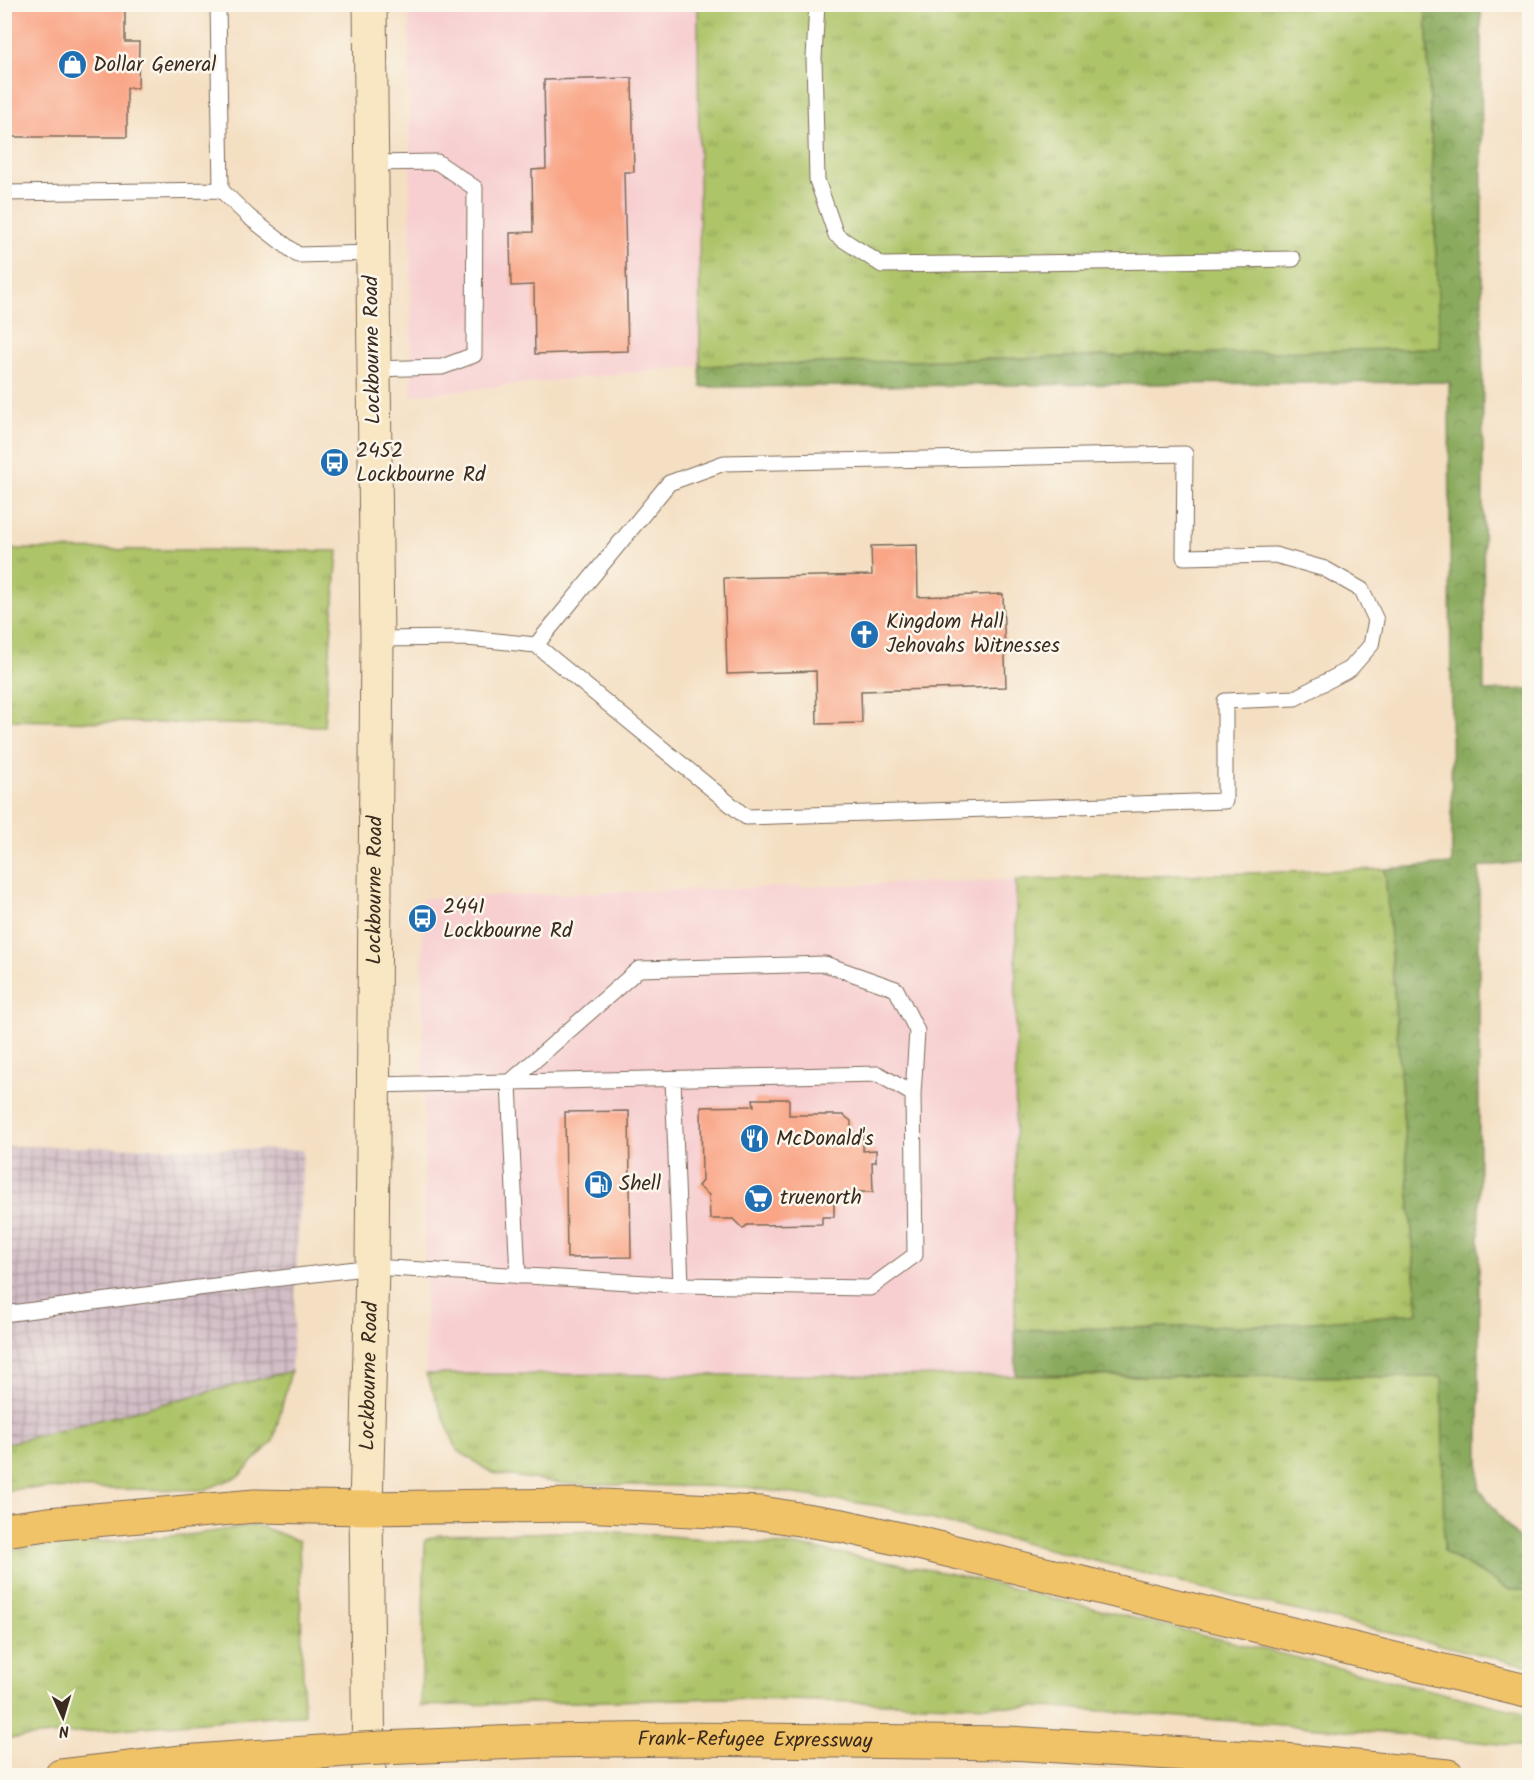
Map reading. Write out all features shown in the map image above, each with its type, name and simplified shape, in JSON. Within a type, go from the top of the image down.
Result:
[{"type":"highway","points":[[4,1530],[255,1506],[366,1508],[579,1505],[761,1513],[843,1526],[1530,1692]]},
{"type":"highway","name":"Frank-Refugee Expressway","points":[[61,1776],[182,1762],[361,1749],[542,1741],[693,1739],[1009,1743],[1284,1760],[1448,1776]]},
{"type":"main road","name":"Lockbourne Road","points":[[369,1776],[366,1508],[372,1267],[377,639],[370,4]]},
{"type":"lane","points":[[218,4],[221,190]]},
{"type":"lane","points":[[817,4],[814,58],[818,180],[836,235],[882,265],[1293,259]]},
{"type":"lane","points":[[372,163],[437,162],[475,188],[474,355],[442,367],[374,369]]},
{"type":"lane","points":[[4,193],[221,190],[249,217],[298,255],[372,253]]},
{"type":"lane","points":[[377,639],[467,638],[536,645],[746,817],[1225,801],[1225,701],[1295,698],[1350,669],[1371,645],[1376,620],[1362,590],[1325,569],[1275,555],[1184,557],[1185,454],[724,463],[669,483],[536,645]]},
{"type":"lane","points":[[4,1314],[372,1267],[681,1285],[870,1288],[915,1255],[913,1094],[917,1030],[896,989],[825,964],[639,969],[509,1083]]},
{"type":"lane","points":[[373,1085],[878,1074],[913,1094]]},
{"type":"lane","points":[[673,1079],[681,1285]]},
{"type":"lane","points":[[509,1083],[518,1276]]},
{"type":"shaded area","points":[[409,5],[698,5],[700,366],[412,395]]},
{"type":"shaded area","points":[[1016,880],[1016,1375],[426,1374],[422,898]]},
{"type":"shaded area","points":[[5,1146],[303,1150],[291,1371],[5,1444]]},
{"type":"green space","points":[[698,5],[1426,5],[1440,348],[700,366]]},
{"type":"green space","points":[[1426,5],[1481,5],[1484,691],[1529,689],[1529,861],[1479,867],[1479,1489],[1523,1545],[1529,1547],[1529,1590],[1510,1590],[1444,1552],[1442,1377],[1016,1375],[1015,1330],[1277,1325],[1418,1313],[1385,869],[1452,864],[1449,382],[701,387],[700,366],[1440,348]]},
{"type":"green space","points":[[5,549],[338,551],[324,726],[5,720]]},
{"type":"green space","points":[[1385,869],[1418,1314],[1277,1325],[1015,1330],[1016,880]]},
{"type":"green space","points":[[291,1371],[273,1441],[239,1476],[204,1490],[25,1488],[5,1491],[5,1444]]},
{"type":"green space","points":[[426,1374],[1443,1377],[1444,1552],[1510,1590],[1529,1590],[1529,1666],[1181,1583],[879,1506],[745,1487],[567,1484],[492,1473],[457,1450]]},
{"type":"green space","points":[[257,1525],[299,1541],[304,1715],[5,1739],[5,1550],[196,1534]]},
{"type":"green space","points":[[605,1531],[805,1547],[957,1575],[1529,1714],[1529,1747],[1409,1735],[1065,1708],[722,1698],[421,1706],[425,1540],[439,1535]]},
{"type":"building","name":"Dollar General","points":[[4,4],[125,4],[125,42],[139,42],[138,88],[127,88],[127,137],[4,137]]},
{"type":"building","points":[[632,78],[634,172],[624,172],[628,351],[535,354],[534,285],[511,286],[510,233],[533,232],[532,170],[546,169],[544,80]]},
{"type":"building","name":"Kingdom Hall Jehovahs Witnesses","points":[[917,545],[918,597],[1003,594],[1006,687],[861,691],[862,723],[817,724],[816,671],[727,674],[724,578],[872,575],[871,546]]},
{"type":"building","points":[[753,1099],[789,1099],[789,1115],[843,1115],[851,1121],[851,1135],[863,1135],[863,1151],[876,1150],[876,1162],[872,1162],[873,1192],[852,1192],[852,1197],[834,1197],[834,1217],[822,1217],[822,1224],[747,1225],[743,1229],[733,1219],[710,1219],[709,1195],[698,1186],[702,1181],[701,1107],[754,1106]]},
{"type":"building","name":"Shell","points":[[629,1111],[631,1257],[567,1258],[565,1112]]},
{"type":"place","name":"Dollar General","points":[[72,65]]},
{"type":"place","name":"2452 Lockbourne Rd","points":[[335,463]]},
{"type":"place","name":"Kingdom Hall Jehovahs Witnesses","points":[[865,634]]},
{"type":"place","name":"2441 Lockbourne Rd","points":[[422,919]]},
{"type":"place","name":"McDonald's","points":[[755,1139]]},
{"type":"place","name":"Shell","points":[[598,1184]]},
{"type":"place","name":"truenorth","points":[[759,1198]]}]
